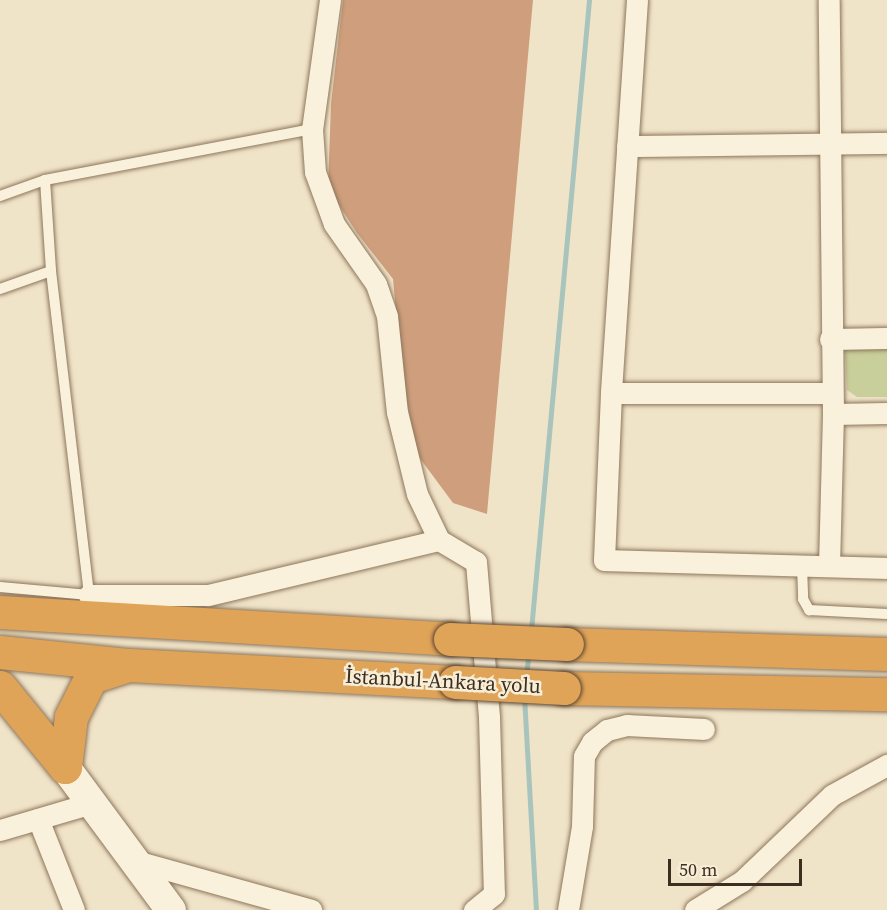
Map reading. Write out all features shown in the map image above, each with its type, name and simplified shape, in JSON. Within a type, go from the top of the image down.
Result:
[{"type":"highway","points":[[0,607],[89,595]]},
{"type":"highway","name":"İstanbul-Ankara yolu","points":[[0,612],[567,645],[887,654]]},
{"type":"highway","name":"İstanbul-Ankara yolu","points":[[0,652],[129,665],[564,688],[887,694]]},
{"type":"highway","points":[[65,767],[71,717],[92,677],[129,665]]},
{"type":"highway","points":[[0,687],[65,767]]},
{"type":"main road","points":[[65,767],[171,910]]},
{"type":"street","points":[[330,0],[312,129],[315,172],[322,198],[333,224],[376,284],[387,316],[404,449],[417,494],[439,540],[476,562],[489,717],[494,902],[474,910]]},
{"type":"street","points":[[637,0],[611,393],[604,560],[887,568]]},
{"type":"street","points":[[829,566],[832,404],[828,146],[830,0]]},
{"type":"street","points":[[627,146],[828,146],[887,143]]},
{"type":"street","points":[[830,339],[887,338]]},
{"type":"street","points":[[611,393],[832,404],[887,413]]},
{"type":"street","points":[[89,595],[208,595],[439,540]]},
{"type":"street","points":[[568,910],[582,826],[583,765],[592,742],[607,730],[627,725],[704,729]]},
{"type":"street","points":[[695,910],[742,881],[832,795],[887,765]]},
{"type":"street","points":[[0,830],[92,803]]},
{"type":"street","points":[[38,819],[74,910]]},
{"type":"street","points":[[136,861],[311,910]]},
{"type":"lane","points":[[0,196],[45,180],[312,129]]},
{"type":"lane","points":[[0,587],[89,595],[51,271],[45,180]]},
{"type":"lane","points":[[0,289],[51,271]]},
{"type":"lane","points":[[802,565],[803,599],[809,610],[887,614]]},
{"type":"green space","points":[[887,348],[887,397],[857,397],[847,390],[845,349]]},
{"type":"building","points":[[343,0],[533,0],[487,514],[453,503],[416,453],[401,367],[393,279],[357,233],[328,188],[331,104]]},
{"type":"waterway","points":[[531,630],[589,0]]},
{"type":"waterway","points":[[526,675],[529,652]]},
{"type":"waterway","points":[[524,696],[536,910]]}]
